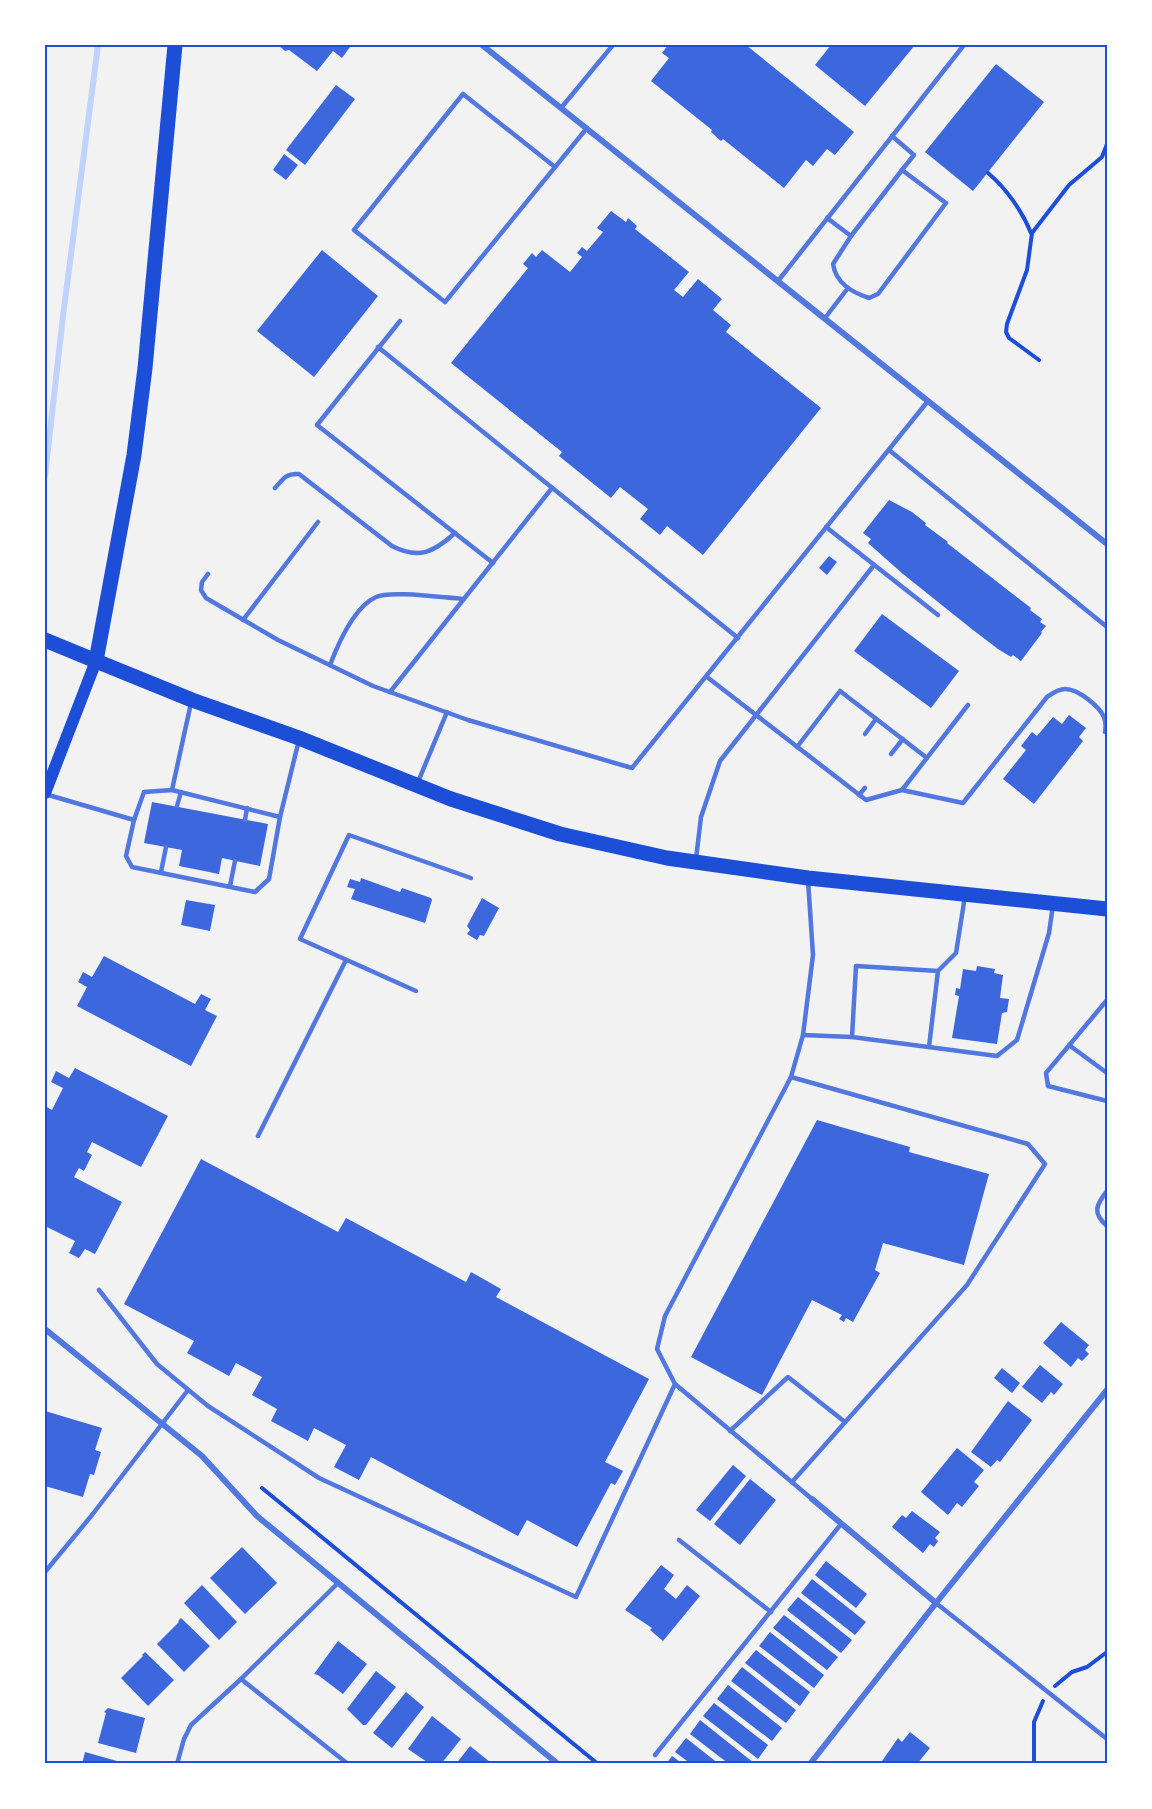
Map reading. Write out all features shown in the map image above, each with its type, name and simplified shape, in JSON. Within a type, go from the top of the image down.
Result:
[{"type":"main road","points":[[45,793],[96,660],[134,455],[145,368],[175,45]]},
{"type":"main road","points":[[45,640],[192,700],[299,738],[451,799],[560,834],[667,858],[808,878],[1107,909]]},
{"type":"street","points":[[482,45],[1107,544]]},
{"type":"street","points":[[45,1329],[217,1471],[257,1516],[558,1764]]},
{"type":"street","points":[[810,1764],[1107,1391]]},
{"type":"street","points":[[813,1500],[936,1603]]},
{"type":"lane","points":[[561,108],[613,45]]},
{"type":"lane","points":[[778,281],[963,45]]},
{"type":"lane","points":[[555,167],[463,94],[354,230],[445,302],[587,128]]},
{"type":"lane","points":[[892,136],[914,154],[832,264],[835,276],[848,288],[868,298],[878,294],[946,203],[903,170]]},
{"type":"lane","points":[[827,218],[851,236]]},
{"type":"lane","points":[[825,318],[848,288]]},
{"type":"lane","points":[[400,321],[317,425],[493,563]]},
{"type":"lane","points":[[378,347],[738,638]]},
{"type":"lane","points":[[208,574],[202,582],[201,590],[206,598],[278,640],[330,665],[390,692],[447,712],[549,745],[632,768],[928,401]]},
{"type":"lane","points":[[889,450],[1107,627]]},
{"type":"lane","points":[[275,488],[283,478],[290,474],[299,474],[392,546],[405,553],[424,553],[439,548],[454,533]]},
{"type":"lane","points":[[390,692],[552,488]]},
{"type":"lane","points":[[243,620],[318,522]]},
{"type":"lane","points":[[826,527],[938,615]]},
{"type":"lane","points":[[695,862],[701,817],[720,761],[874,565]]},
{"type":"lane","points":[[330,665],[344,632],[367,602],[377,596],[390,594],[464,599]]},
{"type":"lane","points":[[707,677],[866,800],[903,790],[963,802],[1047,697],[1064,689],[1073,690],[1098,708],[1106,723],[1105,732]]},
{"type":"lane","points":[[797,747],[840,691],[927,758]]},
{"type":"lane","points":[[172,790],[192,700]]},
{"type":"lane","points":[[903,790],[969,705]]},
{"type":"lane","points":[[416,785],[447,712]]},
{"type":"lane","points":[[865,734],[876,719]]},
{"type":"lane","points":[[280,817],[172,790],[144,792],[134,820],[126,856],[132,867],[255,892],[269,879],[280,817],[299,738]]},
{"type":"lane","points":[[891,754],[903,739]]},
{"type":"lane","points":[[833,775],[838,768]]},
{"type":"lane","points":[[859,795],[865,788]]},
{"type":"lane","points":[[177,806],[181,792]]},
{"type":"lane","points":[[45,793],[134,820]]},
{"type":"lane","points":[[244,820],[247,808]]},
{"type":"lane","points":[[416,991],[300,939],[348,835],[471,878]]},
{"type":"lane","points":[[161,872],[166,847]]},
{"type":"lane","points":[[230,886],[236,861]]},
{"type":"lane","points":[[808,878],[813,955],[803,1035],[791,1077],[665,1316],[657,1349],[675,1384],[813,1500]]},
{"type":"lane","points":[[929,1047],[938,971],[956,953],[965,894]]},
{"type":"lane","points":[[803,1035],[852,1037],[997,1056],[1017,1040],[1049,933],[1053,904]]},
{"type":"lane","points":[[258,1136],[346,960]]},
{"type":"lane","points":[[852,1037],[856,966],[938,971]]},
{"type":"lane","points":[[1107,1000],[1046,1073],[1048,1086],[1107,1101]]},
{"type":"lane","points":[[1069,1045],[1107,1073]]},
{"type":"lane","points":[[791,1077],[1028,1144],[1045,1164],[967,1285],[792,1482]]},
{"type":"lane","points":[[1107,1191],[1096,1212],[1099,1219],[1107,1226]]},
{"type":"lane","points":[[99,1290],[157,1364],[208,1406],[319,1478],[576,1597],[675,1384]]},
{"type":"lane","points":[[730,1431],[788,1377],[845,1422]]},
{"type":"lane","points":[[45,1572],[163,1425],[188,1390]]},
{"type":"lane","points":[[655,1755],[841,1524]]},
{"type":"lane","points":[[679,1540],[771,1612]]},
{"type":"lane","points":[[177,1764],[184,1739],[191,1725],[338,1583]]},
{"type":"lane","points":[[936,1603],[1107,1739]]},
{"type":"lane","points":[[241,1679],[348,1764]]},
{"type":"path","points":[[1039,360],[1009,338],[1006,332],[1027,270],[1032,233],[1069,184],[1102,157],[1107,144]]},
{"type":"path","points":[[988,172],[1022,213],[1032,233]]},
{"type":"path","points":[[262,1488],[598,1764]]},
{"type":"building","points":[[278,45],[348,45],[350,47],[342,58],[333,51],[317,71],[289,50],[285,51]]},
{"type":"building","points":[[668,45],[746,45],[854,132],[835,155],[827,149],[813,166],[806,160],[784,188],[723,139],[721,141],[711,132],[712,130],[651,81],[669,58],[662,53]]},
{"type":"building","points":[[831,45],[915,45],[865,106],[815,65]]},
{"type":"building","points":[[996,64],[1044,102],[973,191],[925,152]]},
{"type":"building","points":[[336,85],[355,99],[305,165],[286,150]]},
{"type":"building","points":[[284,154],[298,165],[286,180],[273,170]]},
{"type":"building","points":[[611,211],[626,222],[628,218],[637,226],[635,229],[689,272],[674,290],[683,297],[698,279],[722,299],[713,310],[731,325],[726,332],[821,408],[703,555],[667,526],[660,535],[640,519],[648,509],[620,487],[611,498],[559,456],[562,452],[451,363],[528,268],[523,264],[532,253],[536,257],[542,250],[570,272],[582,257],[577,253],[582,247],[587,251],[603,232],[597,228]]},
{"type":"building","points":[[322,250],[378,296],[314,377],[257,331]]},
{"type":"building","points":[[889,500],[912,512],[1042,619],[1040,622],[1046,626],[1021,661],[998,649],[973,630],[868,543],[871,539],[863,533]]},
{"type":"building","points":[[829,556],[837,562],[827,575],[819,568]]},
{"type":"building","points":[[882,614],[959,671],[931,708],[854,651]]},
{"type":"building","points":[[1069,715],[1086,728],[1079,737],[1083,741],[1034,804],[1003,779],[1026,750],[1021,746],[1032,732],[1037,736],[1053,717],[1062,724]]},
{"type":"building","points":[[152,802],[268,824],[260,866],[222,858],[219,874],[179,866],[182,850],[144,843]]},
{"type":"building","points":[[361,878],[400,892],[402,888],[431,898],[425,923],[351,899],[355,889],[347,887],[350,879],[360,882]]},
{"type":"building","points":[[482,898],[499,908],[484,936],[480,935],[477,940],[467,934],[470,930],[467,926]]},
{"type":"building","points":[[186,900],[215,905],[210,931],[181,925]]},
{"type":"building","points":[[104,956],[195,1004],[201,994],[211,999],[205,1010],[217,1016],[191,1066],[77,1006],[87,987],[78,982],[83,972],[92,977]]},
{"type":"building","points":[[977,966],[995,969],[994,973],[1003,975],[1000,998],[1009,999],[1007,1012],[1002,1013],[997,1044],[952,1038],[959,996],[955,995],[956,988],[960,989],[963,969],[976,971]]},
{"type":"building","points":[[75,1068],[168,1116],[141,1167],[92,1142],[87,1152],[92,1155],[84,1171],[79,1168],[74,1177],[122,1202],[95,1254],[85,1249],[79,1258],[69,1253],[75,1241],[45,1226],[45,1106],[52,1110],[63,1088],[51,1082],[56,1071],[69,1078]]},
{"type":"building","points":[[817,1120],[910,1147],[909,1152],[989,1174],[964,1265],[883,1243],[875,1270],[880,1273],[853,1322],[846,1318],[844,1322],[839,1319],[842,1315],[812,1300],[762,1395],[691,1357]]},
{"type":"building","points":[[201,1159],[338,1232],[346,1218],[466,1282],[471,1272],[501,1289],[496,1297],[649,1379],[605,1462],[623,1471],[615,1485],[611,1483],[577,1547],[527,1520],[518,1536],[371,1457],[359,1480],[334,1467],[346,1445],[314,1428],[308,1441],[271,1421],[277,1409],[252,1395],[262,1377],[236,1363],[229,1376],[187,1353],[194,1341],[124,1304]]},
{"type":"building","points":[[1061,1322],[1089,1345],[1085,1350],[1089,1354],[1082,1361],[1078,1358],[1071,1367],[1043,1343]]},
{"type":"building","points":[[1040,1365],[1063,1384],[1054,1395],[1051,1392],[1042,1403],[1022,1387]]},
{"type":"building","points":[[1002,1368],[1020,1383],[1012,1393],[994,1378]]},
{"type":"building","points":[[1008,1401],[1032,1420],[1000,1462],[997,1460],[991,1467],[971,1452]]},
{"type":"building","points":[[45,1411],[102,1428],[95,1450],[101,1452],[94,1475],[90,1474],[83,1497],[45,1486]]},
{"type":"building","points":[[957,1448],[984,1470],[974,1482],[979,1486],[962,1507],[957,1503],[948,1515],[921,1492]]},
{"type":"building","points":[[733,1465],[746,1476],[710,1521],[696,1510]]},
{"type":"building","points":[[750,1479],[776,1500],[740,1545],[714,1524]]},
{"type":"building","points":[[912,1511],[940,1532],[935,1538],[938,1541],[934,1547],[930,1544],[923,1553],[892,1527],[902,1515],[906,1518]]},
{"type":"building","points":[[242,1547],[277,1583],[245,1614],[210,1578]]},
{"type":"building","points":[[826,1561],[867,1594],[856,1608],[815,1575]]},
{"type":"building","points":[[661,1565],[674,1575],[664,1589],[676,1599],[687,1585],[700,1596],[663,1641],[650,1630],[652,1628],[625,1610]]},
{"type":"building","points":[[812,1579],[866,1622],[855,1635],[801,1593]]},
{"type":"building","points":[[202,1585],[237,1622],[219,1640],[184,1603]]},
{"type":"building","points":[[798,1597],[852,1640],[841,1653],[787,1610]]},
{"type":"building","points":[[784,1615],[838,1657],[827,1670],[773,1628]]},
{"type":"building","points":[[181,1618],[210,1646],[184,1672],[157,1644]]},
{"type":"building","points":[[770,1632],[824,1675],[814,1688],[759,1646]]},
{"type":"building","points":[[338,1641],[367,1664],[343,1694],[314,1674]]},
{"type":"building","points":[[756,1650],[810,1692],[800,1706],[745,1663]]},
{"type":"building","points":[[145,1652],[174,1680],[148,1706],[121,1678]]},
{"type":"building","points":[[742,1667],[796,1710],[786,1723],[731,1681]]},
{"type":"building","points":[[376,1671],[396,1687],[366,1725],[363,1725],[347,1709]]},
{"type":"building","points":[[728,1685],[782,1728],[772,1741],[717,1699]]},
{"type":"building","points":[[406,1692],[424,1707],[392,1748],[373,1733]]},
{"type":"building","points":[[714,1703],[768,1745],[758,1759],[703,1716]]},
{"type":"building","points":[[108,1708],[145,1718],[136,1753],[98,1743],[106,1713],[104,1712]]},
{"type":"building","points":[[432,1716],[461,1739],[441,1764],[430,1764],[408,1749]]},
{"type":"building","points":[[700,1720],[754,1763],[729,1764],[690,1734]]},
{"type":"building","points":[[910,1732],[930,1748],[917,1764],[880,1764],[898,1738],[902,1742]]},
{"type":"building","points":[[686,1738],[719,1764],[691,1764],[675,1752]]},
{"type":"building","points":[[470,1746],[490,1762],[489,1764],[456,1764]]},
{"type":"building","points":[[85,1752],[124,1763],[124,1764],[82,1764]]},
{"type":"building","points":[[672,1756],[683,1764],[666,1764]]},
{"type":"waterway","points":[[45,476],[98,45]]}]
